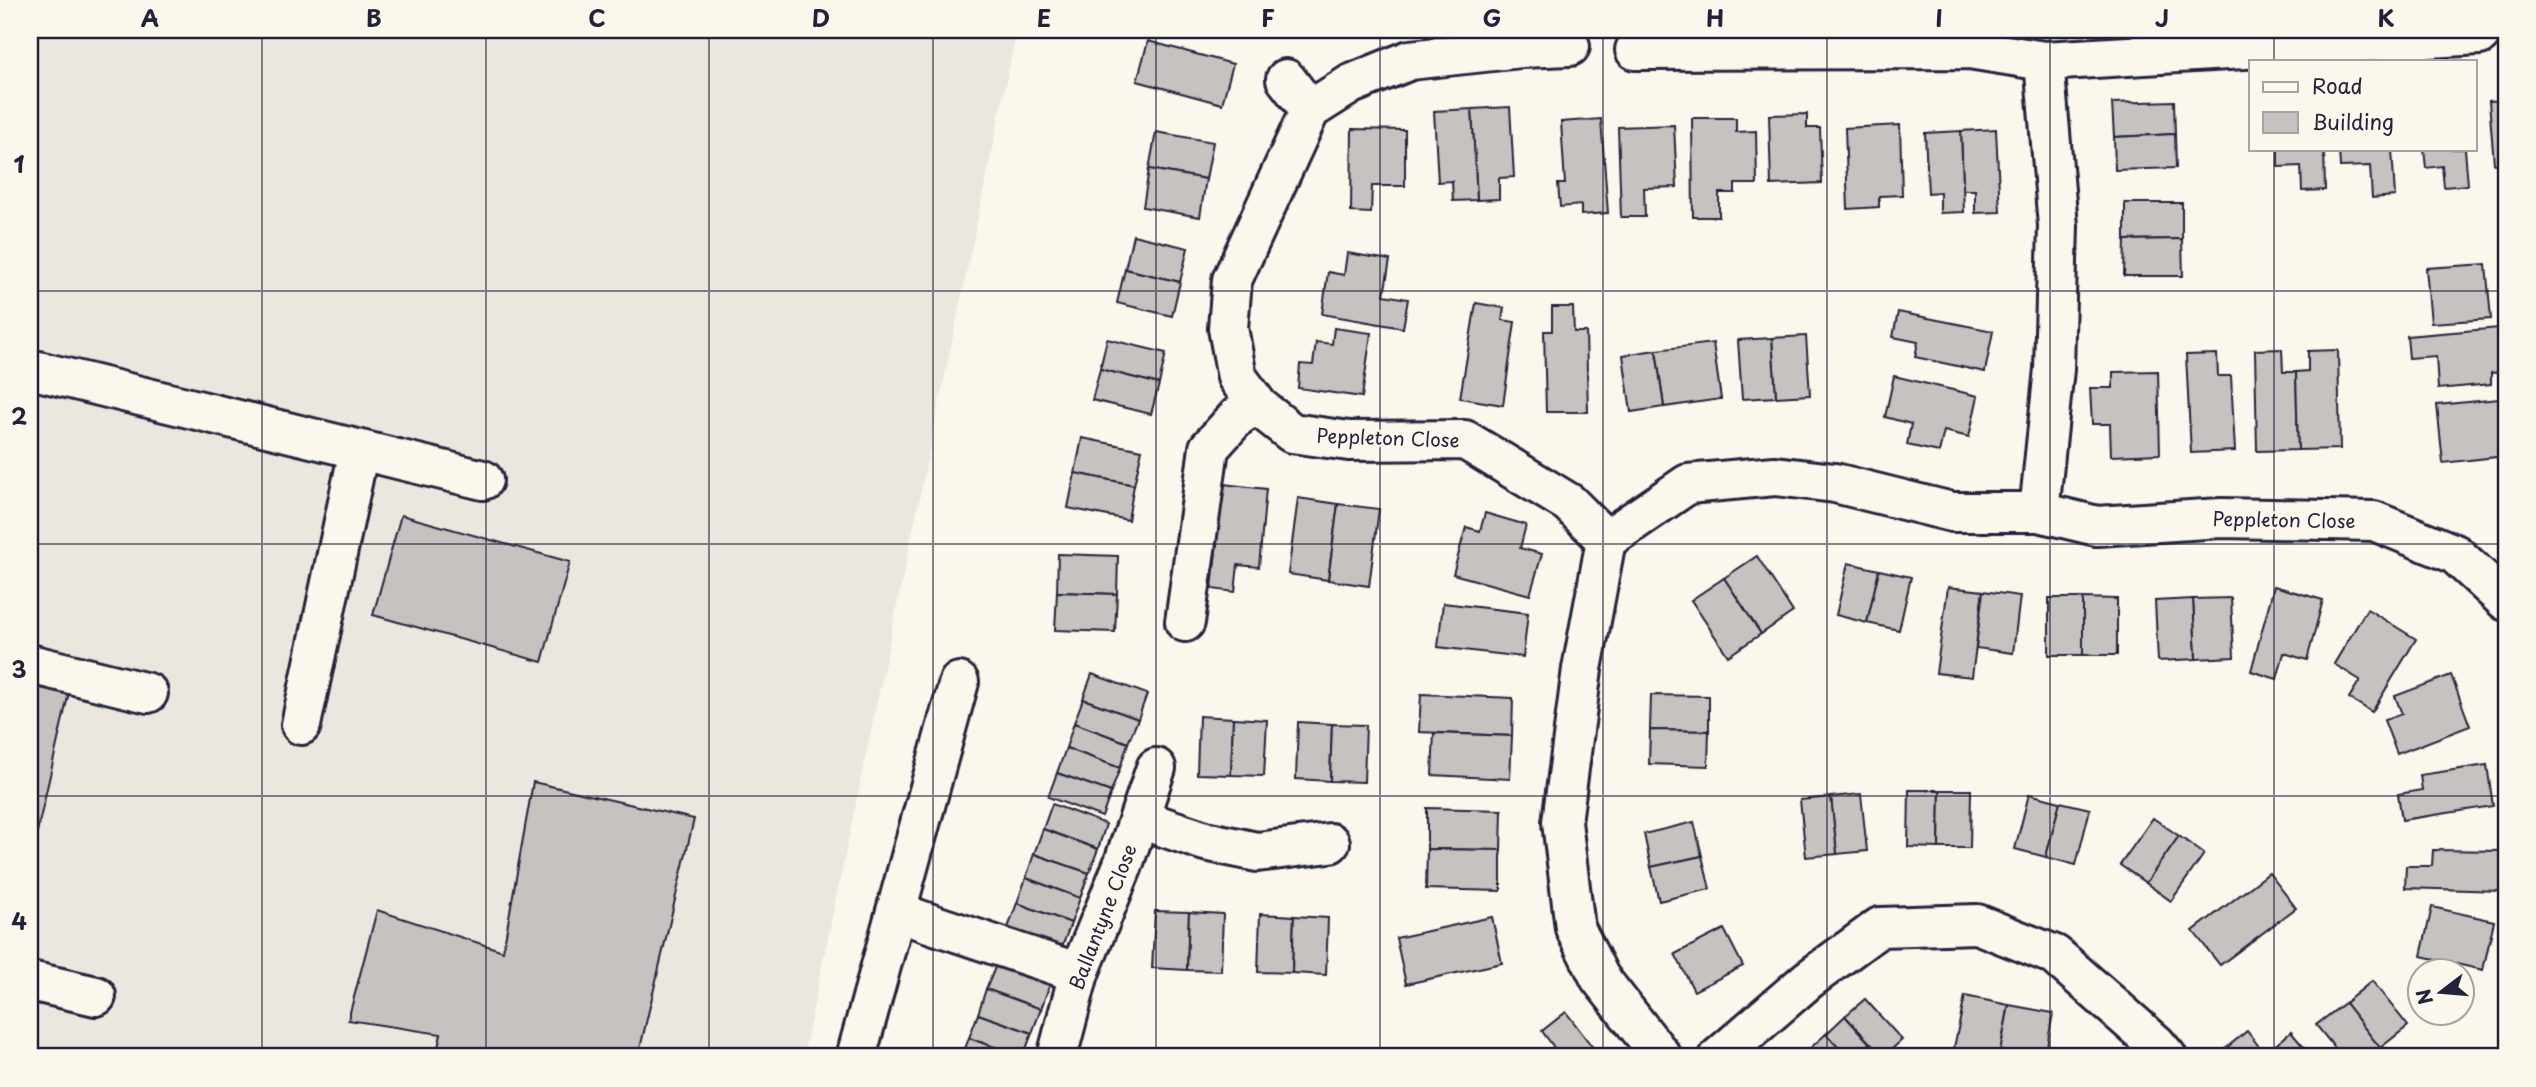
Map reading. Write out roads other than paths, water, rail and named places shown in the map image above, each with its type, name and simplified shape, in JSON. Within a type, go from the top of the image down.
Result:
[{"type":"street","points":[[1634,50],[1969,49],[2044,61],[2480,35]]},
{"type":"street","points":[[1286,79],[1310,110],[1351,84],[1410,60],[1521,48],[1570,46]]},
{"type":"street","points":[[2039,512],[2054,369],[2058,226],[2044,61]]},
{"type":"street","name":"Peppleton Close","points":[[1310,110],[1232,280],[1228,328],[1237,377],[1256,404],[1292,433],[1349,441],[1465,439],[1569,503],[1606,540],[1688,484],[1775,476],[1835,484],[1952,512],[2039,512],[2097,526],[2221,518],[2374,521],[2455,554],[2506,601]]},
{"type":"street","points":[[30,369],[483,480]]},
{"type":"street","points":[[1185,622],[1209,448],[1237,417],[1256,404]]},
{"type":"street","points":[[301,725],[359,450]]},
{"type":"street","points":[[1606,540],[1582,669],[1562,822],[1575,928],[1600,978],[1662,1057]]},
{"type":"street","points":[[30,664],[148,693]]},
{"type":"street","points":[[856,1057],[959,682]]},
{"type":"street","name":"Ballantyne Close","points":[[1057,1057],[1079,972],[1140,819],[1156,768]]},
{"type":"street","name":"Ballantyne Close","points":[[1140,819],[1205,841],[1257,852],[1330,844]]},
{"type":"street","points":[[896,912],[1079,972]]},
{"type":"street","points":[[1719,1057],[1808,980],[1880,927],[1977,924],[2056,955],[2156,1044],[2166,1057]]},
{"type":"street","points":[[30,981],[96,996]]}]
